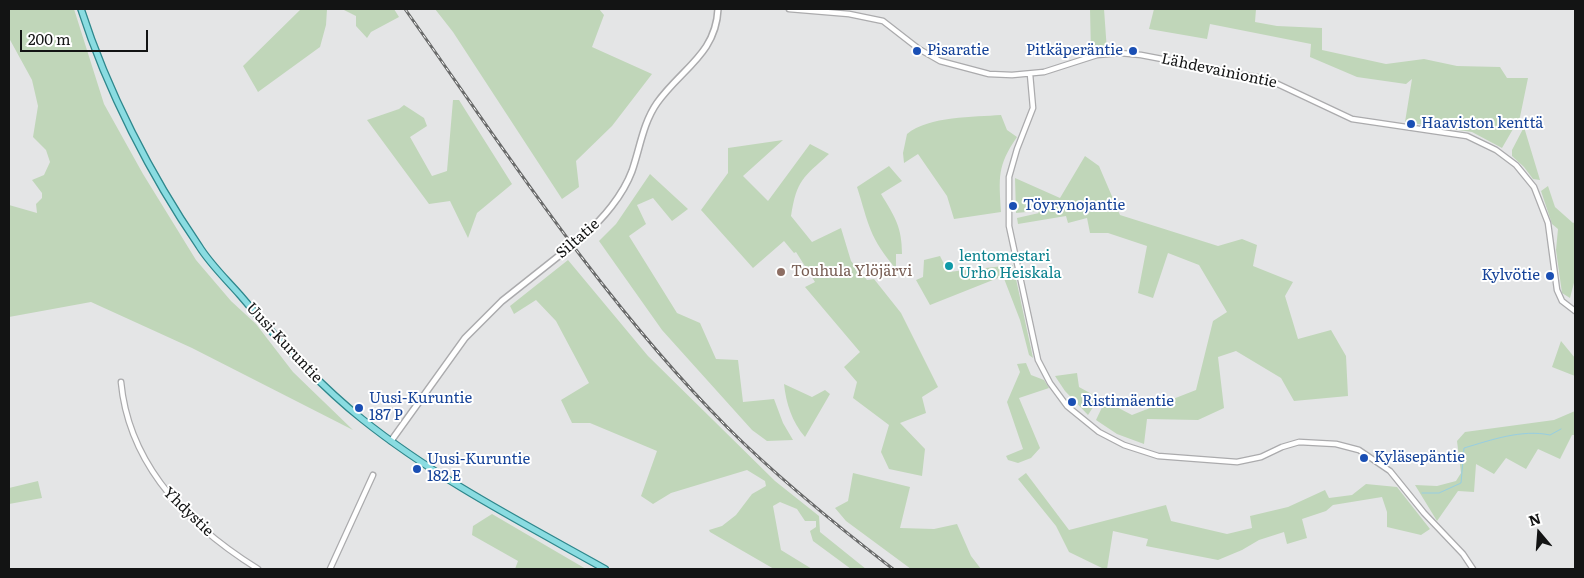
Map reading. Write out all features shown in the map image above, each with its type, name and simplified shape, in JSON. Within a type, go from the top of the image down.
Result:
[{"type":"main road","name":"Uusi-Kuruntie","points":[[81,9],[97,55],[123,113],[171,203],[200,248],[287,349],[335,395],[391,441],[490,504],[606,569]]},
{"type":"main road","name":"Siltatie","points":[[391,441],[470,332],[502,301],[584,235],[607,212],[632,173],[646,122],[656,104],[702,54],[714,34],[718,9]]},
{"type":"street","name":"Lähdevainiontie","points":[[789,9],[849,14],[883,21],[919,49],[946,64],[989,74],[1030,74],[1064,67],[1097,56],[1141,55],[1267,79],[1352,119],[1426,129],[1477,139],[1511,160],[1534,187],[1548,223],[1557,290],[1562,301],[1575,310]]},
{"type":"street","points":[[1030,74],[1033,108],[1016,149],[1009,177],[1009,226],[1038,360],[1050,383],[1067,406],[1099,432],[1124,445],[1158,456],[1237,462],[1262,457],[1282,447],[1299,442],[1336,444],[1354,448],[1378,460],[1390,471],[1436,528],[1463,554],[1473,569]]},
{"type":"street","name":"Yhdystie","points":[[121,382],[126,414],[136,443],[161,487],[183,511],[223,545],[258,569]]},
{"type":"street","points":[[330,569],[373,475]]},
{"type":"green space","points":[[9,9],[74,9],[104,104],[143,174],[196,260],[231,301],[256,324],[293,372],[353,430],[192,348],[91,302],[9,317],[9,205],[37,213],[36,204],[42,198],[42,193],[32,180],[44,175],[50,162],[46,150],[33,137],[38,106],[32,80],[9,38]]},
{"type":"green space","points":[[301,9],[327,9],[326,25],[320,47],[258,92],[243,66]]},
{"type":"green space","points":[[342,9],[394,9],[399,17],[371,32],[367,38],[356,26],[356,16]]},
{"type":"green space","points":[[435,9],[599,9],[604,15],[592,47],[652,74],[612,126],[576,161],[579,187],[562,199],[453,32]]},
{"type":"green space","points":[[1090,9],[1104,9],[1107,51],[1091,53]]},
{"type":"green space","points":[[1154,9],[1256,9],[1255,22],[1277,26],[1322,28],[1322,50],[1386,64],[1424,59],[1457,66],[1500,67],[1507,78],[1528,78],[1520,117],[1502,148],[1472,132],[1405,122],[1412,79],[1406,84],[1357,77],[1310,57],[1311,44],[1210,24],[1207,39],[1149,29]]},
{"type":"green space","points":[[453,100],[459,100],[512,184],[477,213],[468,238],[450,201],[429,204],[367,120],[399,109],[404,105],[424,118],[427,126],[410,137],[432,176],[447,171]]},
{"type":"green space","points":[[1001,115],[1007,130],[1017,137],[1010,147],[1001,172],[1001,212],[954,219],[947,196],[918,154],[904,163],[903,153],[907,134],[927,124],[952,118]]},
{"type":"green space","points":[[1524,127],[1540,180],[1533,179],[1512,156],[1512,150]]},
{"type":"green space","points":[[783,140],[743,176],[768,201],[810,144],[829,154],[802,180],[796,194],[791,216],[812,242],[841,228],[851,261],[867,280],[874,279],[901,313],[938,387],[922,397],[926,413],[900,423],[925,449],[922,476],[889,469],[881,452],[889,425],[853,398],[857,382],[844,367],[860,352],[805,287],[815,282],[796,252],[794,253],[784,241],[753,268],[701,210],[728,173],[728,148]]},
{"type":"green space","points":[[1085,156],[1099,166],[1120,215],[1218,246],[1242,239],[1257,245],[1253,266],[1293,282],[1285,296],[1298,339],[1331,330],[1346,356],[1348,396],[1294,401],[1281,378],[1236,351],[1218,357],[1224,408],[1198,420],[1147,419],[1144,444],[1117,434],[1096,420],[1105,401],[1132,415],[1196,390],[1213,321],[1227,312],[1199,265],[1168,253],[1153,298],[1138,293],[1147,246],[1108,233],[1090,233],[1087,218],[1068,223],[1066,216],[1018,224],[1017,218],[1039,213],[1037,211],[1016,213],[1015,178],[1060,198]]},
{"type":"green space","points":[[889,166],[902,181],[881,194],[894,216],[901,236],[902,254],[896,254],[896,269],[875,239],[867,221],[857,187]]},
{"type":"green space","points":[[650,174],[688,209],[672,221],[653,198],[637,205],[646,224],[629,236],[677,313],[700,323],[716,359],[738,360],[743,402],[774,399],[783,423],[793,440],[767,441],[752,430],[662,330],[599,241],[616,224]]},
{"type":"green space","points":[[1548,186],[1555,207],[1573,223],[1575,222],[1575,279],[1570,298],[1562,293],[1556,250],[1558,229],[1552,224],[1541,191]]},
{"type":"green space","points":[[940,256],[948,272],[1013,265],[1013,276],[1016,279],[1033,358],[1029,355],[1020,320],[1003,276],[930,305],[916,280],[923,277],[924,260]]},
{"type":"green space","points":[[568,260],[648,356],[775,481],[819,516],[820,532],[866,569],[851,569],[813,541],[810,531],[816,527],[816,521],[805,521],[797,509],[780,502],[773,506],[781,550],[812,569],[774,569],[710,532],[709,530],[722,526],[736,515],[752,494],[766,486],[765,481],[747,470],[671,493],[653,504],[641,496],[657,451],[590,423],[572,423],[561,400],[589,383],[556,321],[536,300],[514,314],[510,306]]},
{"type":"green space","points":[[1561,341],[1575,358],[1575,376],[1552,367]]},
{"type":"green space","points":[[1026,363],[1031,375],[1044,380],[1049,388],[1019,398],[1040,448],[1031,458],[1018,463],[1008,460],[1006,456],[1023,449],[1007,402],[1020,372],[1017,364]]},
{"type":"green space","points":[[1077,373],[1079,387],[1099,398],[1088,415],[1065,391],[1055,376]]},
{"type":"green space","points":[[784,384],[812,397],[825,390],[830,394],[805,437],[790,412]]},
{"type":"green space","points":[[1575,411],[1575,435],[1572,435],[1560,459],[1538,449],[1526,469],[1506,458],[1494,474],[1476,464],[1474,492],[1458,491],[1437,521],[1415,485],[1437,486],[1456,481],[1461,473],[1457,441],[1465,432],[1554,420]]},
{"type":"green space","points":[[853,473],[910,487],[900,528],[934,529],[957,524],[971,556],[981,569],[911,569],[846,521],[835,508],[848,501]]},
{"type":"green space","points":[[1026,473],[1069,530],[1166,505],[1171,521],[1227,534],[1252,528],[1250,516],[1288,507],[1325,490],[1329,498],[1352,495],[1366,484],[1397,487],[1430,529],[1421,535],[1387,527],[1387,512],[1382,497],[1333,505],[1326,511],[1302,519],[1307,538],[1287,544],[1284,532],[1259,540],[1242,550],[1218,560],[1146,546],[1148,539],[1113,531],[1107,569],[1104,569],[1069,552],[1056,526],[1018,479]]},
{"type":"green space","points":[[38,481],[42,498],[9,504],[9,488]]},
{"type":"green space","points":[[492,514],[586,569],[515,569],[518,561],[472,535],[473,526]]},
{"type":"waterway","points":[[1422,493],[1439,493],[1461,483],[1464,448],[1518,434],[1550,435],[1561,429]]},
{"type":"railway","points":[[405,9],[557,225],[597,278],[682,379],[766,465],[893,569]]},
{"type":"place","name":"Pisaratie","points":[[917,51]]},
{"type":"place","name":"Pitkäperäntie","points":[[1133,51]]},
{"type":"place","name":"Haaviston kenttä","points":[[1411,124]]},
{"type":"place","name":"Töyrynojantie","points":[[1013,206]]},
{"type":"place","name":"lentomestari Urho Heiskala","points":[[949,266]]},
{"type":"place","name":"Touhula Ylöjärvi","points":[[781,272]]},
{"type":"place","name":"Kylvötie","points":[[1550,276]]},
{"type":"place","name":"Ristimäentie","points":[[1072,402]]},
{"type":"place","name":"Uusi-Kuruntie 187 P","points":[[359,408]]},
{"type":"place","name":"Kyläsepäntie","points":[[1364,458]]},
{"type":"place","name":"Uusi-Kuruntie 182 E","points":[[417,469]]}]
